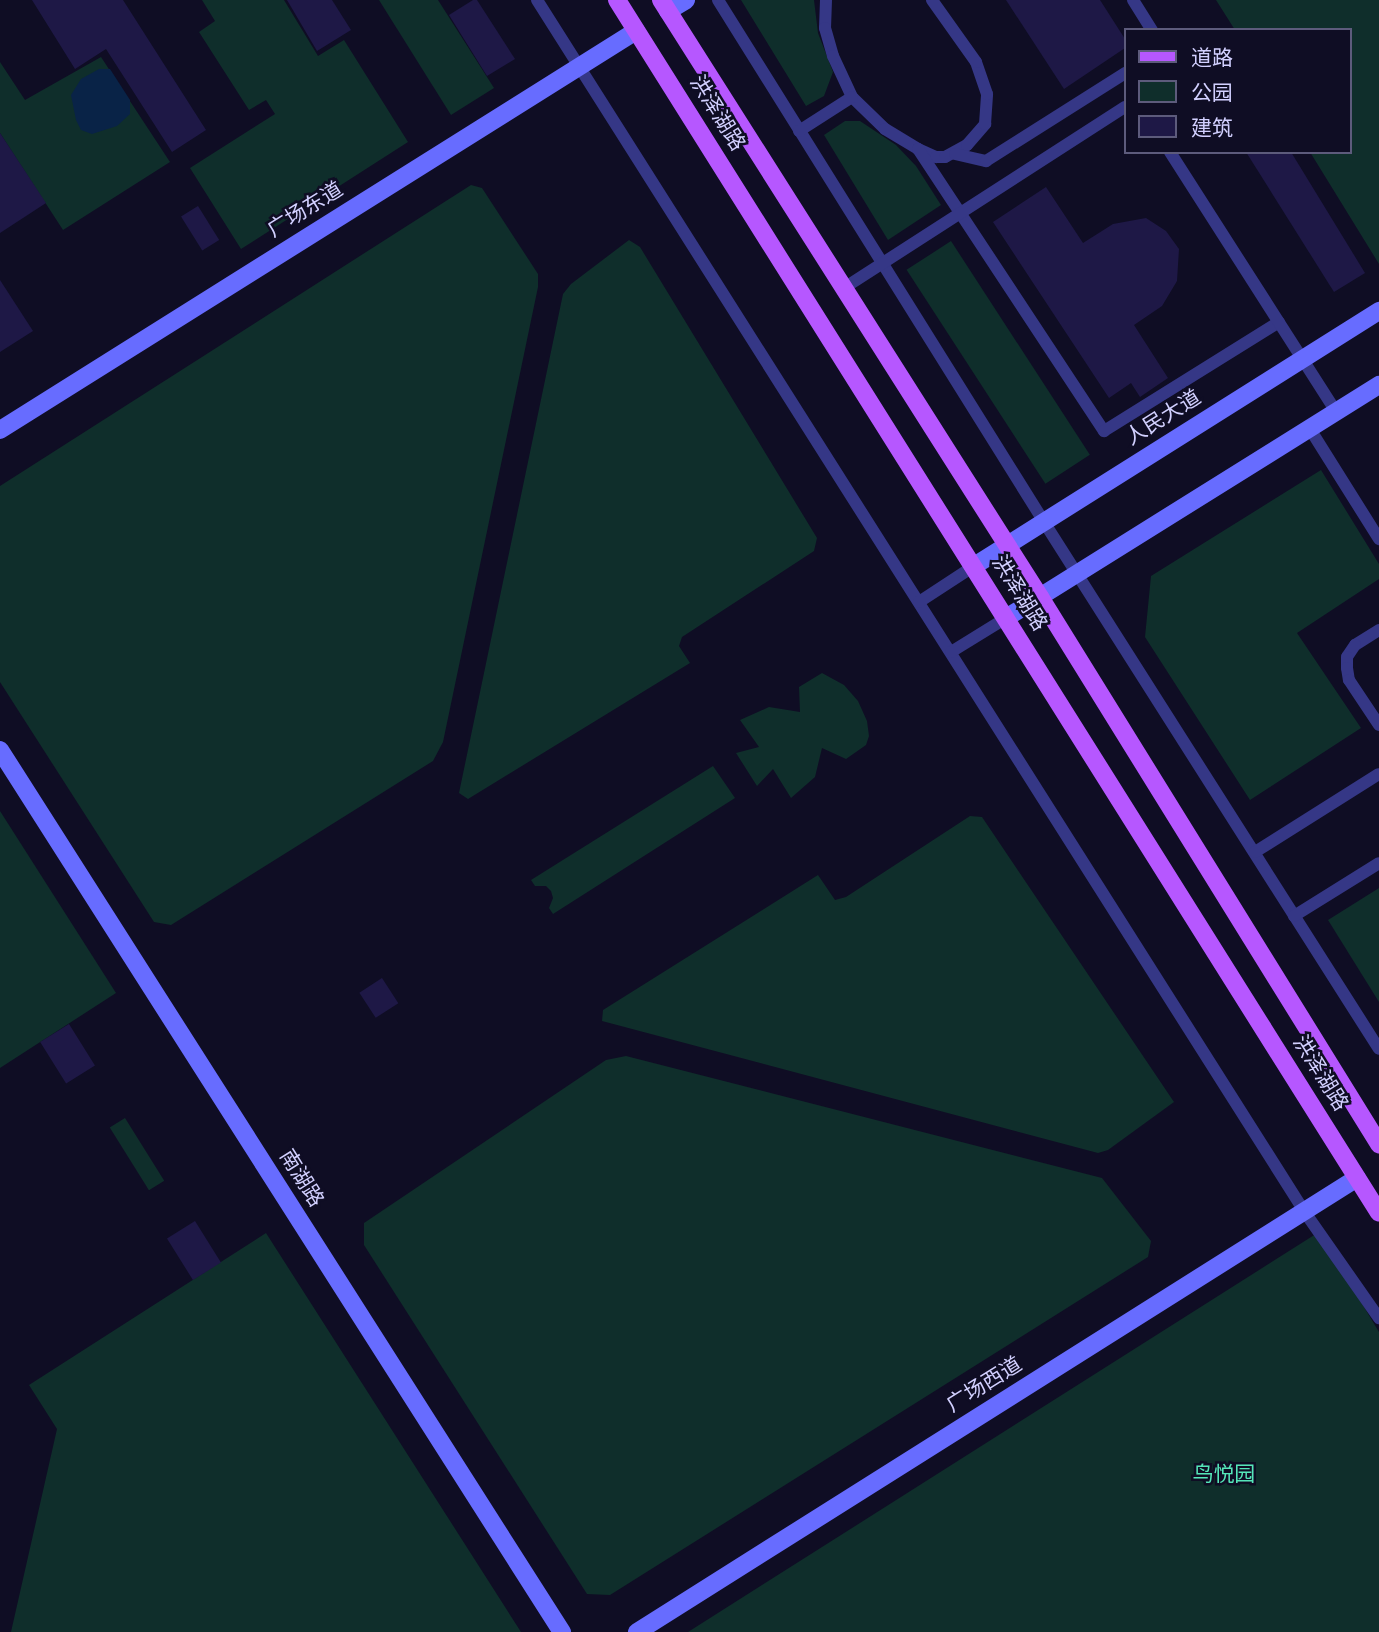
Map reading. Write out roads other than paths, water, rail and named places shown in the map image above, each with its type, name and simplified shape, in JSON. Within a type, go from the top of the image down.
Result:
[{"type":"main road","name":"洪泽湖路","points":[[617,0],[1379,1213]]},
{"type":"main road","name":"洪泽湖路","points":[[665,6],[1040,597],[1379,1144]]},
{"type":"street","points":[[665,6],[686,0]]},
{"type":"street","name":"广场东道","points":[[0,430],[636,31]]},
{"type":"street","name":"人民大道","points":[[974,566],[1379,311]]},
{"type":"street","points":[[1006,618],[1379,385]]},
{"type":"street","name":"南湖路","points":[[0,750],[562,1632]]},
{"type":"street","name":"广场西道","points":[[637,1632],[1357,1178]]},
{"type":"lane","points":[[537,0],[1304,1211],[1379,1318]]},
{"type":"lane","points":[[718,0],[1044,522],[1379,1049]]},
{"type":"lane","points":[[826,0],[825,27],[833,56],[852,97],[885,130],[936,157],[956,154],[986,161],[1124,74]]},
{"type":"lane","points":[[932,0],[976,62],[987,94],[985,124],[956,154]]},
{"type":"lane","points":[[1133,0],[1151,28]]},
{"type":"lane","points":[[799,131],[852,97]]},
{"type":"lane","points":[[844,288],[1124,108]]},
{"type":"lane","points":[[918,149],[1104,432],[1279,322]]},
{"type":"lane","points":[[1171,154],[1336,412]]},
{"type":"lane","points":[[1310,429],[1379,539]]},
{"type":"lane","points":[[919,602],[974,566]]},
{"type":"lane","points":[[951,652],[1006,618]]},
{"type":"lane","points":[[1379,630],[1355,645],[1347,657],[1347,668],[1349,680],[1379,725]]},
{"type":"lane","points":[[1255,852],[1379,774]]},
{"type":"lane","points":[[1294,916],[1379,863]]},
{"type":"water","points":[[99,69],[110,69],[130,100],[130,114],[117,126],[92,134],[81,130],[71,95],[81,79]]},
{"type":"park label","name":"鸟悦园","points":[[1224,1476]]}]
